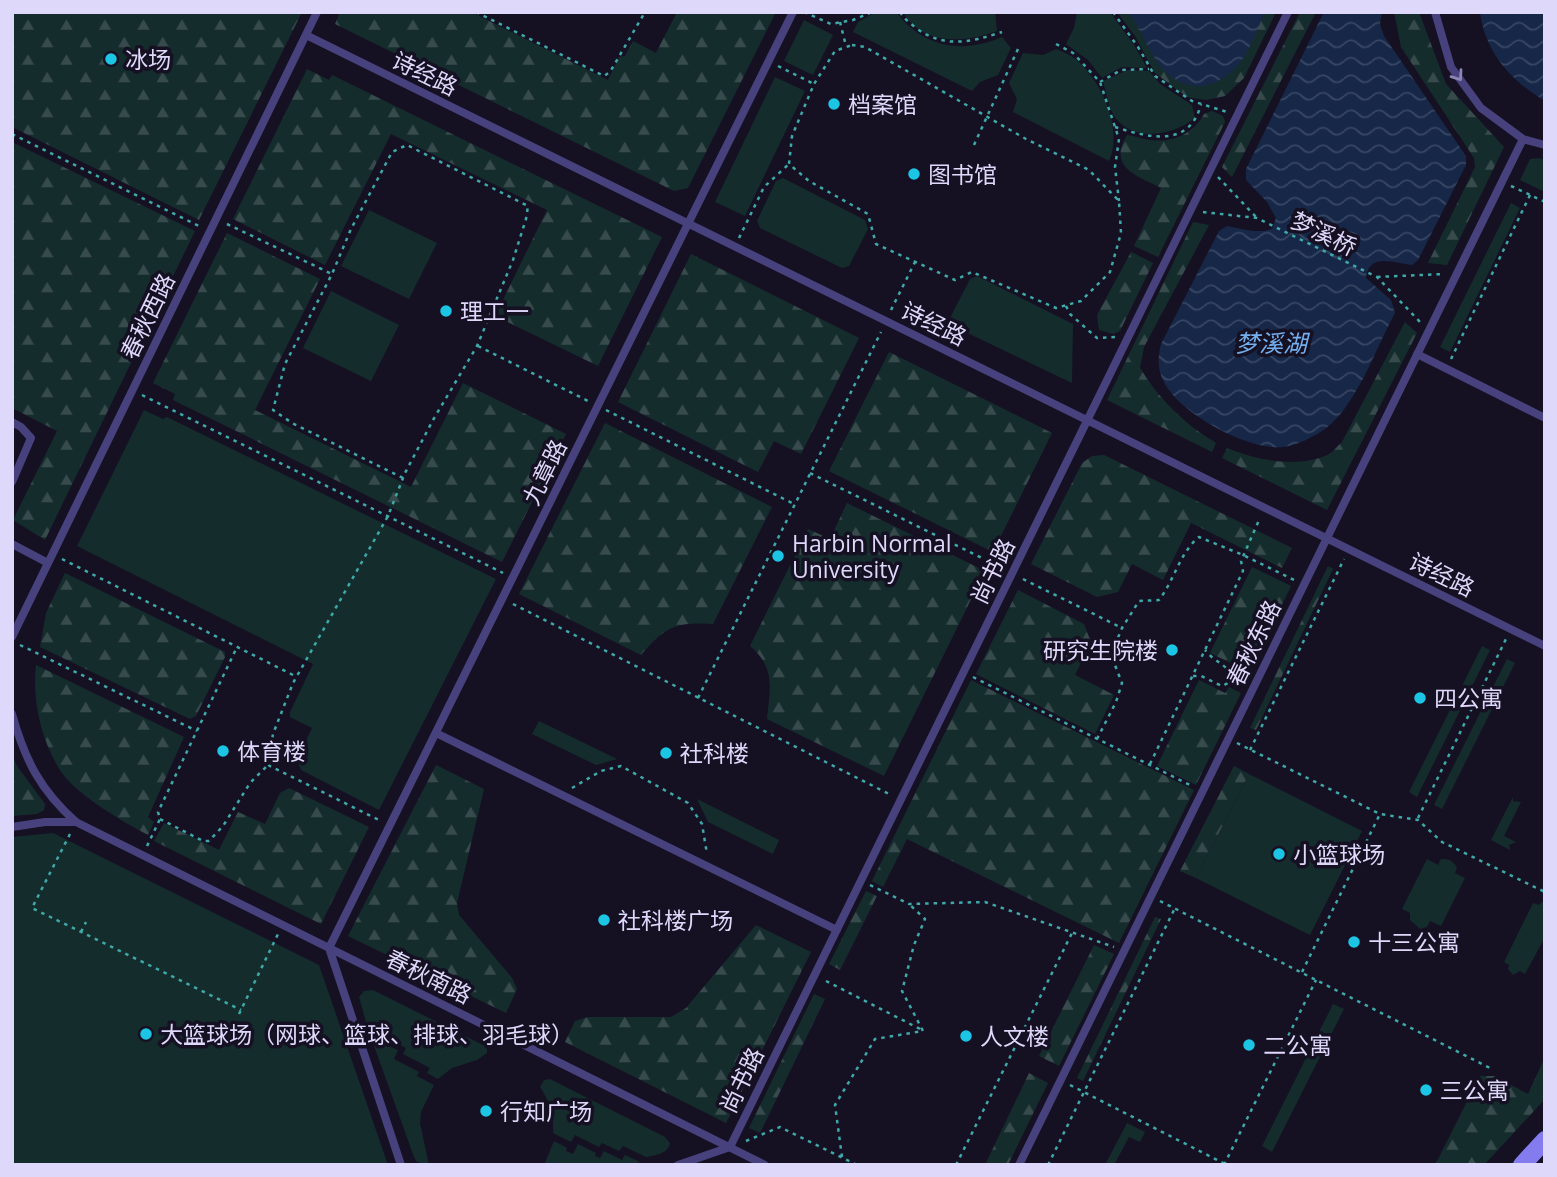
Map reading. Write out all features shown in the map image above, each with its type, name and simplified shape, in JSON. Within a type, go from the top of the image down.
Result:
[{"type":"street","points":[[1522,1165],[1545,1140]]},
{"type":"lane","name":"春秋西路","points":[[12,639],[317,12]]},
{"type":"lane","name":"九章路","points":[[329,948],[793,12]]},
{"type":"lane","name":"尚书路","points":[[730,1147],[1288,12]]},
{"type":"lane","points":[[1435,12],[1451,67],[1481,108],[1522,139],[1545,145]]},
{"type":"lane","name":"诗经路","points":[[306,35],[1545,646]]},
{"type":"lane","name":"春秋东路","points":[[1020,1165],[1522,139]]},
{"type":"lane","points":[[1417,355],[1545,418]]},
{"type":"lane","points":[[12,422],[21,426],[31,438],[12,482]]},
{"type":"lane","points":[[12,544],[50,559]]},
{"type":"lane","name":"春秋南路","points":[[12,714],[31,767],[53,801],[76,822],[765,1165]]},
{"type":"lane","points":[[436,733],[837,930]]},
{"type":"lane","name":"春秋南路","points":[[12,827],[45,822],[76,822]]},
{"type":"lane","points":[[329,948],[401,1165]]},
{"type":"lane","points":[[677,1165],[730,1147]]},
{"type":"path","points":[[476,12],[604,76],[610,72],[645,12]]},
{"type":"path","points":[[804,12],[831,24],[872,12]]},
{"type":"path","points":[[900,12],[904,19],[925,35],[950,44],[972,42],[1002,32]]},
{"type":"path","points":[[1113,12],[1150,69],[1169,87],[1192,102],[1237,116]]},
{"type":"path","points":[[840,22],[846,47]]},
{"type":"path","points":[[789,164],[809,180],[869,214],[876,244],[955,280],[972,272],[1056,308],[1081,301],[1110,272],[1121,233],[1115,167],[1119,139],[1100,82],[1073,53],[1056,44]]},
{"type":"path","points":[[735,247],[764,187],[789,164],[792,136],[814,84],[835,51],[852,45],[865,47],[1088,170],[1119,201]]},
{"type":"path","points":[[974,145],[1018,49]]},
{"type":"path","points":[[768,61],[814,84]]},
{"type":"path","points":[[1100,82],[1121,70],[1150,69]]},
{"type":"path","points":[[1115,127],[1162,137],[1178,134],[1189,129],[1198,117],[1202,104]]},
{"type":"path","points":[[12,134],[210,231]]},
{"type":"path","points":[[160,819],[203,841],[209,841],[223,826],[250,783],[268,765],[273,734],[297,677],[388,516],[403,478],[433,419],[477,346],[513,260],[528,206],[407,145],[392,152],[351,229],[332,274],[285,364],[273,410],[292,423],[403,478]]},
{"type":"path","points":[[1211,170],[1257,218]]},
{"type":"path","points":[[1502,181],[1545,202]]},
{"type":"path","points":[[1447,369],[1530,195]]},
{"type":"path","points":[[1191,210],[1257,218]]},
{"type":"path","points":[[216,218],[332,274]]},
{"type":"path","name":"梦溪桥","points":[[1257,218],[1377,276]]},
{"type":"path","points":[[698,698],[915,261]]},
{"type":"path","points":[[1377,276],[1456,274]]},
{"type":"path","points":[[1377,276],[1428,331]]},
{"type":"path","points":[[1065,305],[1070,314],[1097,338],[1129,335]]},
{"type":"path","points":[[477,346],[794,504]]},
{"type":"path","points":[[133,390],[513,578]]},
{"type":"path","points":[[810,473],[1122,628]]},
{"type":"path","points":[[1150,764],[1243,571],[1241,561],[1265,508]]},
{"type":"path","points":[[1097,739],[1122,682],[1111,655],[1122,628],[1139,601],[1159,600],[1170,586],[1190,544],[1199,537],[1244,555],[1303,585]]},
{"type":"path","points":[[1251,750],[1348,549]]},
{"type":"path","points":[[50,559],[297,677]]},
{"type":"path","points":[[502,599],[901,800]]},
{"type":"path","points":[[1418,820],[1511,630]]},
{"type":"path","points":[[12,639],[197,731]]},
{"type":"path","points":[[143,855],[160,819],[158,813],[237,647]]},
{"type":"path","points":[[1192,677],[1201,676],[1222,686],[1234,680],[1230,669],[1210,657],[1205,650]]},
{"type":"path","points":[[963,672],[1202,791]]},
{"type":"path","points":[[1228,738],[1380,814],[1418,820],[1442,842],[1545,892]]},
{"type":"path","points":[[268,765],[390,825]]},
{"type":"path","points":[[562,794],[601,771],[621,766],[688,803],[702,824],[710,868]]},
{"type":"path","points":[[1302,972],[1380,814]]},
{"type":"path","points":[[76,822],[32,908],[241,1010]]},
{"type":"path","points":[[861,880],[909,904],[925,919],[914,945],[902,991],[923,1031]]},
{"type":"path","points":[[1151,896],[1490,1068]]},
{"type":"path","points":[[909,904],[985,902],[1124,951]]},
{"type":"path","points":[[1048,1165],[1175,908]]},
{"type":"path","points":[[81,932],[86,922]]},
{"type":"path","points":[[239,1014],[282,925]]},
{"type":"path","points":[[956,1165],[1073,931]]},
{"type":"path","points":[[813,974],[923,1031]]},
{"type":"path","points":[[1061,1081],[1225,1164],[1316,979]]},
{"type":"path","points":[[842,1157],[835,1105],[875,1039],[923,1031]]},
{"type":"path","points":[[730,1147],[780,1127],[858,1165]]},
{"type":"green space","name":"冰场","points":[[12,12],[302,12],[199,220],[12,127]]},
{"type":"green space","points":[[340,12],[471,12],[608,80],[619,57],[625,56],[633,41],[656,53],[677,12],[776,12],[688,188],[674,191],[335,24]]},
{"type":"green space","points":[[876,12],[897,13],[919,34],[945,44],[973,45],[1002,37],[1011,48],[998,75],[980,82],[972,91],[853,32],[858,22]]},
{"type":"green space","points":[[903,12],[995,12],[997,31],[972,38],[946,39],[921,31]]},
{"type":"green space","points":[[1077,12],[1110,12],[1147,68],[1122,67],[1102,78],[1088,60],[1066,44],[1074,28]]},
{"type":"green space","points":[[1117,12],[1128,12],[1140,26],[1149,48],[1243,58],[1265,12],[1276,12],[1244,78],[1225,96],[1206,100],[1187,97],[1155,73],[1135,36]]},
{"type":"green space","points":[[1300,12],[1316,12],[1232,177],[1222,167]]},
{"type":"green space","points":[[1394,12],[1419,12],[1446,84],[1504,147],[1447,265],[1428,263],[1475,167],[1474,158],[1401,47]]},
{"type":"green space","points":[[804,20],[833,35],[813,75],[784,61]]},
{"type":"green space","points":[[1056,49],[1080,63],[1103,96],[1114,136],[1109,161],[1013,112],[1017,99],[1009,83],[1023,53],[1043,55]]},
{"type":"green space","points":[[307,69],[329,80],[332,75],[662,237],[598,366],[495,316],[547,210],[391,134],[325,265],[233,219]]},
{"type":"green space","points":[[1128,70],[1149,71],[1160,84],[1192,105],[1195,118],[1178,128],[1157,134],[1127,128],[1113,114],[1103,81]]},
{"type":"green space","points":[[775,77],[805,91],[745,216],[715,202]]},
{"type":"green space","points":[[1212,111],[1223,116],[1225,122],[1158,257],[1134,246],[1161,188],[1135,175],[1123,163],[1122,146],[1127,135],[1158,141],[1182,136],[1194,127],[1204,114]]},
{"type":"green space","points":[[12,142],[195,231],[45,540],[13,520],[57,431],[12,408]]},
{"type":"green space","points":[[1530,159],[1545,160],[1545,192],[1520,180]]},
{"type":"green space","points":[[783,178],[865,220],[868,229],[849,266],[842,268],[760,228],[757,221],[776,181]]},
{"type":"green space","points":[[1511,203],[1520,208],[1450,352],[1440,347]]},
{"type":"green space","points":[[369,210],[437,243],[409,299],[341,266]]},
{"type":"green space","points":[[1193,222],[1209,225],[1144,347],[1140,368],[1173,410],[1193,428],[1216,443],[1212,452],[1107,400]]},
{"type":"green space","points":[[227,233],[320,279],[255,410],[411,487],[463,383],[566,434],[502,562],[173,400],[175,394],[153,383]]},
{"type":"green space","points":[[1131,252],[1153,263],[1120,331],[1113,334],[1099,330],[1097,315]]},
{"type":"green space","points":[[691,254],[859,338],[801,454],[774,441],[758,472],[618,402]]},
{"type":"green space","points":[[977,276],[1073,324],[1072,383],[953,326],[950,318],[970,279]]},
{"type":"green space","points":[[331,291],[399,325],[371,381],[303,348]]},
{"type":"green space","points":[[1405,322],[1417,333],[1327,510],[1222,458],[1227,448],[1263,459],[1288,462],[1313,460],[1330,454],[1342,442]]},
{"type":"green space","points":[[889,352],[1052,433],[993,552],[829,471]]},
{"type":"green space","points":[[144,410],[163,419],[167,417],[496,579],[379,810],[301,770],[297,759],[312,728],[290,717],[290,712],[313,664],[77,546]]},
{"type":"green space","points":[[605,423],[772,507],[713,624],[689,624],[672,628],[657,638],[641,655],[519,594]]},
{"type":"green space","points":[[1104,455],[1292,548],[1282,568],[1191,523],[1163,580],[1132,564],[1118,592],[1097,597],[1031,564],[1082,463],[1092,456]]},
{"type":"green space","points":[[847,503],[985,571],[884,776],[767,719],[770,689],[768,671],[750,646],[808,529],[830,539]]},
{"type":"green space","points":[[1328,566],[1333,569],[1256,730],[1250,728]]},
{"type":"green space","points":[[1252,567],[1291,586],[1246,678],[1234,672],[1237,666],[1210,653]]},
{"type":"green space","points":[[65,573],[225,652],[196,716],[190,719],[40,647],[46,613]]},
{"type":"green space","points":[[1018,590],[1084,624],[1091,642],[1075,675],[1114,695],[1095,734],[976,674]]},
{"type":"green space","points":[[1482,646],[1490,650],[1417,797],[1409,792]]},
{"type":"green space","points":[[1507,659],[1515,663],[1442,809],[1434,805]]},
{"type":"green space","points":[[36,665],[184,737],[148,817],[154,822],[148,835],[88,798],[60,770],[39,719],[35,692]]},
{"type":"green space","points":[[971,680],[1194,790],[1119,943],[907,839],[883,887],[872,881]]},
{"type":"green space","points":[[1199,680],[1225,693],[1229,687],[1241,693],[1196,785],[1157,766]]},
{"type":"green space","points":[[539,721],[617,759],[596,765],[532,734]]},
{"type":"green space","points":[[12,754],[17,766],[45,804],[44,810],[37,814],[12,816]]},
{"type":"green space","points":[[436,765],[484,789],[457,903],[459,915],[512,978],[517,989],[506,1013],[348,936]]},
{"type":"green space","points":[[1234,766],[1249,774],[1196,878],[1180,871]]},
{"type":"green space","name":"小篮球场","points":[[1249,774],[1362,831],[1310,935],[1196,878]]},
{"type":"green space","points":[[289,788],[369,827],[321,924],[154,841],[164,823],[219,850],[238,812],[265,824],[280,793]]},
{"type":"green space","points":[[1513,797],[1513,801],[1521,802],[1504,836],[1516,842],[1509,845],[1510,850],[1491,840]]},
{"type":"green space","points":[[697,799],[779,840],[773,854],[708,822]]},
{"type":"green space","points":[[53,833],[319,965],[388,1165],[12,1165],[12,837]]},
{"type":"green space","points":[[1427,859],[1438,865],[1441,859],[1450,860],[1457,868],[1455,873],[1465,878],[1441,926],[1430,921],[1427,927],[1420,929],[1410,920],[1410,913],[1402,909]]},
{"type":"green space","points":[[866,891],[877,896],[840,970],[829,964]]},
{"type":"green space","points":[[1533,903],[1539,905],[1545,903],[1545,937],[1525,974],[1520,971],[1513,975],[1508,969],[1509,965],[1504,962]]},
{"type":"green space","points":[[1155,917],[1161,919],[1083,1081],[1077,1078]]},
{"type":"green space","points":[[756,925],[811,952],[726,1123],[565,1042],[575,1021],[588,1017],[671,1017],[686,1008]]},
{"type":"green space","points":[[1094,945],[1114,954],[1059,1066],[1039,1056]]},
{"type":"green space","points":[[373,990],[487,1047],[487,1053],[477,1060],[452,1068],[438,1079],[427,1073],[430,1068],[403,1054],[406,1048],[389,1039],[391,1035],[366,1022],[359,997],[364,991]]},
{"type":"green space","points":[[814,994],[825,999],[760,1133],[749,1128]]},
{"type":"green space","points":[[1333,1004],[1344,1009],[1272,1152],[1262,1146]]},
{"type":"green space","points":[[368,1029],[383,1036],[380,1042],[398,1050],[394,1059],[419,1072],[417,1076],[434,1085],[421,1112],[420,1123],[429,1165],[417,1162],[414,1157]]},
{"type":"green space","points":[[1545,1057],[1545,1099],[1484,1165],[1435,1165],[1480,1076],[1495,1076],[1528,1094]]},
{"type":"green space","points":[[1029,1073],[1048,1083],[1008,1165],[985,1165]]},
{"type":"green space","points":[[550,1079],[665,1137],[670,1143],[669,1147],[661,1153],[646,1157],[623,1146],[619,1151],[602,1143],[599,1147],[575,1135],[571,1142],[553,1133],[551,1109],[540,1087],[544,1080]]},
{"type":"green space","points":[[1127,1123],[1145,1132],[1140,1142],[1129,1137],[1114,1165],[1106,1163]]},
{"type":"green space","points":[[554,1141],[573,1154],[578,1144],[600,1158],[604,1151],[622,1160],[625,1155],[640,1162],[631,1165],[544,1165]]},
{"type":"water","points":[[1128,12],[1265,12],[1247,52],[1236,68],[1216,82],[1194,86],[1172,77],[1162,68]]},
{"type":"water","name":"梦溪湖","points":[[1324,12],[1382,12],[1380,24],[1384,36],[1466,156],[1466,165],[1418,260],[1412,265],[1390,261],[1377,262],[1368,270],[1366,278],[1391,300],[1395,313],[1354,395],[1332,423],[1319,433],[1293,445],[1274,447],[1237,438],[1218,429],[1184,406],[1171,393],[1161,376],[1159,353],[1161,344],[1219,231],[1227,226],[1255,231],[1272,229],[1276,218],[1267,202],[1246,180],[1246,169]]},
{"type":"water","points":[[1480,12],[1545,12],[1545,101],[1521,84],[1502,64],[1487,40]]},
{"type":"place","name":"冰场","points":[[111,59]]},
{"type":"place","name":"档案馆","points":[[834,104]]},
{"type":"place","name":"图书馆","points":[[914,174]]},
{"type":"place","name":"理工一","points":[[446,311]]},
{"type":"place","name":"Harbin Normal University","points":[[778,556]]},
{"type":"place","name":"研究生院楼","points":[[1172,650]]},
{"type":"place","name":"四公寓","points":[[1420,698]]},
{"type":"place","name":"体育楼","points":[[223,751]]},
{"type":"place","name":"社科楼","points":[[666,753]]},
{"type":"place","name":"小篮球场","points":[[1279,854]]},
{"type":"place","name":"社科楼广场","points":[[604,920]]},
{"type":"place","name":"十三公寓","points":[[1354,942]]},
{"type":"place","name":"大篮球场（网球、篮球、排球、羽毛球）","points":[[146,1034]]},
{"type":"place","name":"人文楼","points":[[966,1036]]},
{"type":"place","name":"二公寓","points":[[1249,1045]]},
{"type":"place","name":"三公寓","points":[[1426,1090]]},
{"type":"place","name":"行知广场","points":[[486,1111]]}]
